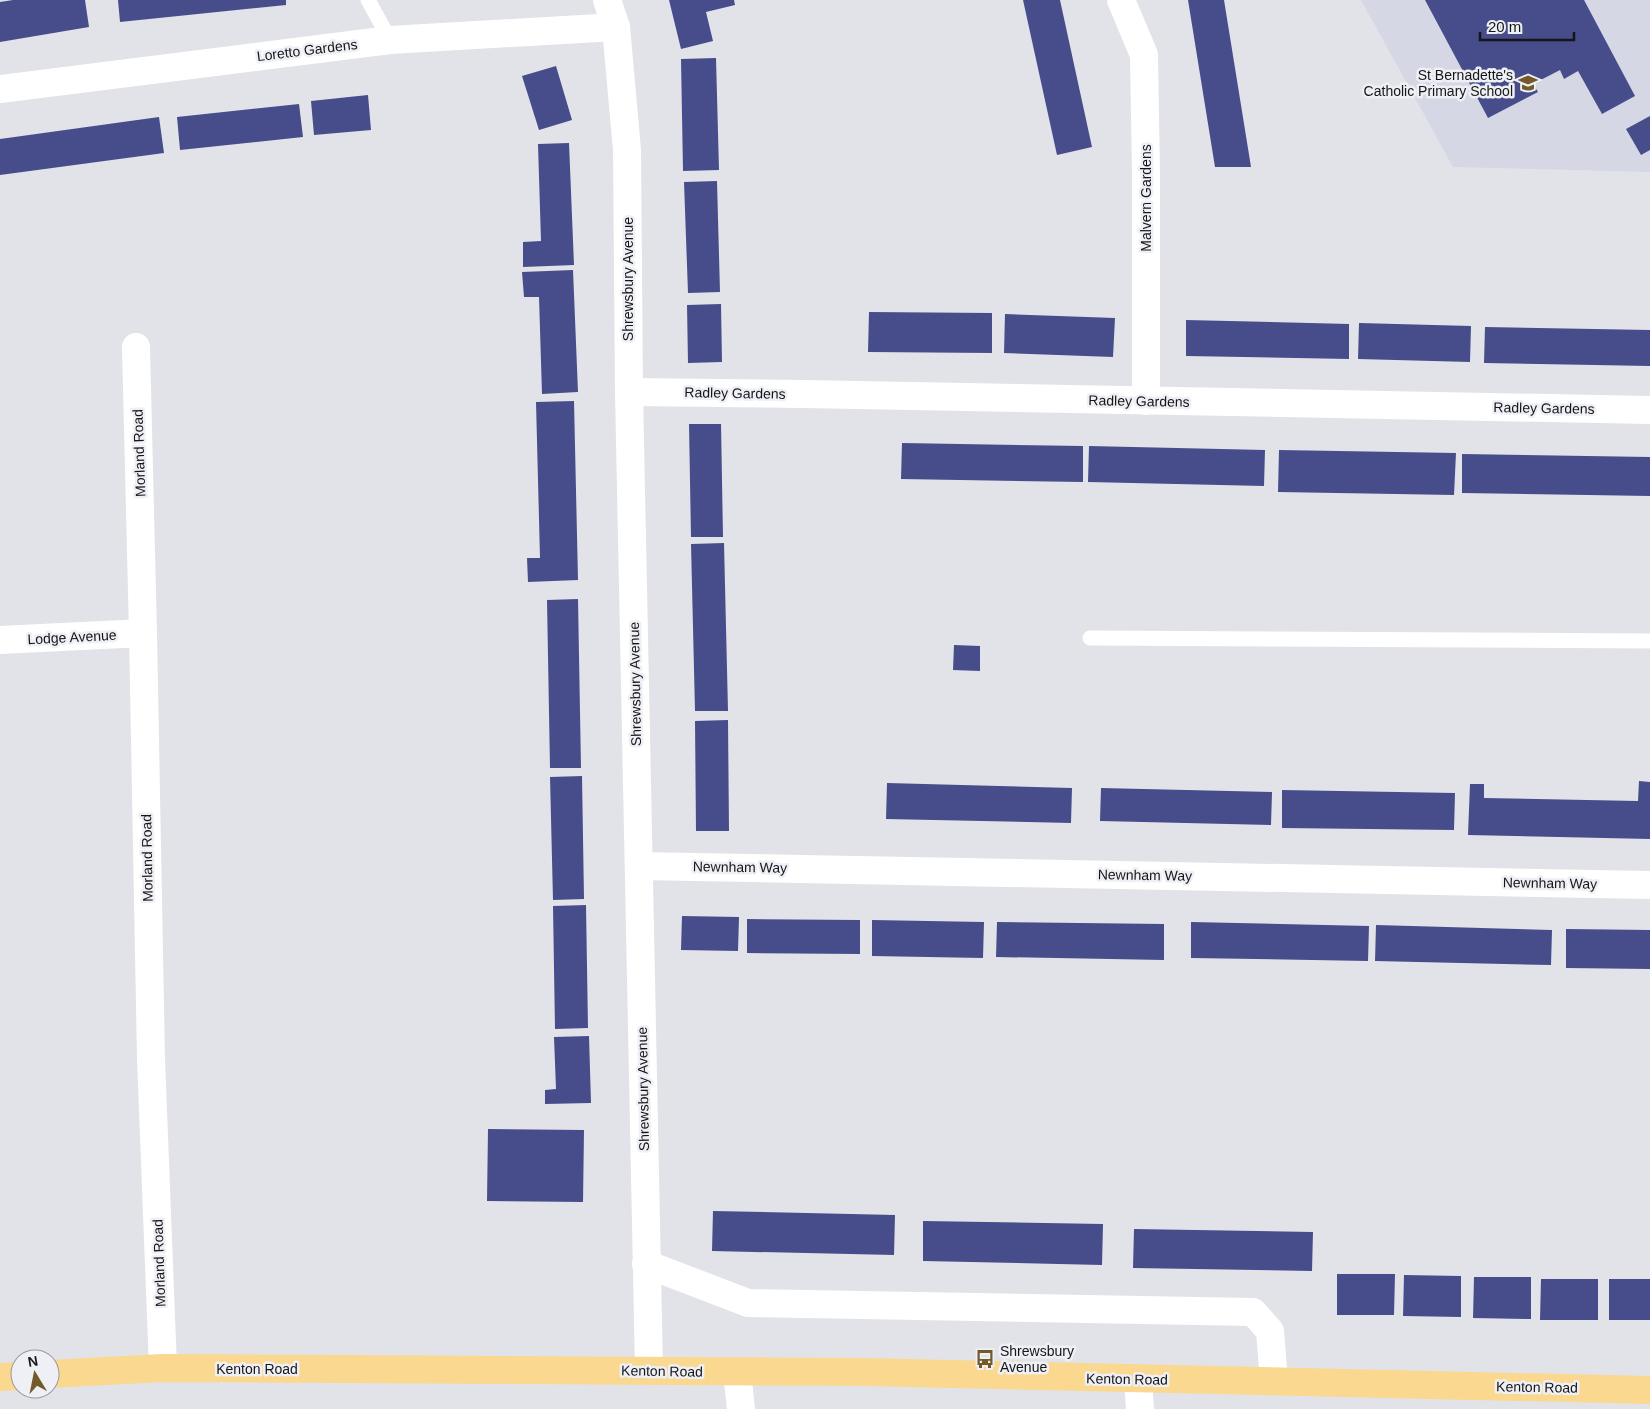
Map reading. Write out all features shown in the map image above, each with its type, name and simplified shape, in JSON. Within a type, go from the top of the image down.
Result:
[{"type":"main road","name":"Kenton Road","points":[[60,1373],[163,1368],[885,1372],[1650,1390]]},
{"type":"street","name":"Shrewsbury Avenue","points":[[607,0],[616,28],[627,150],[629,392],[649,1370]]},
{"type":"street","name":"Malvern Gardens","points":[[1121,0],[1144,55],[1146,401]]},
{"type":"street","name":"Loretto Gardens","points":[[0,89],[390,40],[616,28]]},
{"type":"street","name":"Morland Road","points":[[136,347],[151,1059],[163,1368]]},
{"type":"street","name":"Radley Gardens","points":[[629,392],[1650,410]]},
{"type":"street","name":"Lodge Avenue","points":[[0,640],[143,633]]},
{"type":"street","name":"Newnham Way","points":[[639,866],[1650,885]]},
{"type":"street","points":[[646,1264],[748,1303],[1253,1312],[1270,1331],[1274,1381]]},
{"type":"street","points":[[736,1372],[741,1409]]},
{"type":"street","points":[[1138,1379],[1140,1409]]},
{"type":"lane","points":[[368,0],[390,40]]},
{"type":"lane","points":[[1090,638],[1650,641]]},
{"type":"shaded area","name":"St Bernadette's Catholic Primary School","points":[[1361,0],[1650,0],[1650,172],[1453,167]]},
{"type":"building","points":[[13,0],[85,0],[89,27],[0,42],[0,2]]},
{"type":"building","points":[[118,0],[286,0],[286,5],[120,22]]},
{"type":"building","points":[[669,0],[734,0],[735,5],[706,12],[713,41],[681,49]]},
{"type":"building","points":[[1023,0],[1060,0],[1092,147],[1057,155]]},
{"type":"building","points":[[1188,0],[1224,0],[1251,167],[1215,167]]},
{"type":"building","points":[[1425,0],[1584,0],[1635,96],[1602,114],[1578,71],[1564,79],[1560,70],[1533,84],[1538,92],[1488,118]]},
{"type":"building","points":[[716,58],[719,170],[683,171],[681,59]]},
{"type":"building","points":[[556,66],[572,120],[539,130],[522,76]]},
{"type":"building","points":[[368,95],[371,130],[314,135],[311,101]]},
{"type":"building","points":[[299,104],[303,137],[180,150],[177,117]]},
{"type":"building","points":[[1650,116],[1650,150],[1641,155],[1626,129]]},
{"type":"building","points":[[159,117],[164,153],[0,175],[0,139]]},
{"type":"building","points":[[569,143],[574,265],[523,267],[523,242],[541,241],[538,144]]},
{"type":"building","points":[[717,181],[720,292],[688,293],[684,182]]},
{"type":"building","points":[[573,270],[578,392],[542,394],[539,297],[524,297],[522,272]]},
{"type":"building","points":[[721,304],[722,362],[688,363],[687,305]]},
{"type":"building","points":[[869,312],[992,313],[992,353],[868,352]]},
{"type":"building","points":[[1005,314],[1115,318],[1113,357],[1004,353]]},
{"type":"building","points":[[1186,320],[1349,324],[1349,359],[1186,356]]},
{"type":"building","points":[[1359,323],[1471,326],[1470,362],[1358,359]]},
{"type":"building","points":[[1485,327],[1650,330],[1650,366],[1484,363]]},
{"type":"building","points":[[574,401],[578,580],[528,582],[527,558],[540,558],[536,402]]},
{"type":"building","points":[[689,424],[721,424],[723,537],[691,537]]},
{"type":"building","points":[[902,443],[1083,446],[1083,482],[901,479]]},
{"type":"building","points":[[1089,446],[1265,450],[1264,486],[1088,482]]},
{"type":"building","points":[[1279,450],[1456,453],[1454,495],[1278,492]]},
{"type":"building","points":[[1462,454],[1650,457],[1650,496],[1462,493]]},
{"type":"building","points":[[724,543],[728,711],[695,711],[691,544]]},
{"type":"building","points":[[578,599],[581,768],[550,768],[547,600]]},
{"type":"building","points":[[954,645],[980,646],[980,671],[953,670]]},
{"type":"building","points":[[728,720],[729,831],[696,831],[695,721]]},
{"type":"building","points":[[582,776],[584,899],[553,900],[550,777]]},
{"type":"building","points":[[1639,781],[1650,782],[1650,839],[1468,835],[1470,784],[1484,784],[1484,798],[1638,801]]},
{"type":"building","points":[[887,783],[1072,788],[1071,823],[886,819]]},
{"type":"building","points":[[1101,788],[1272,792],[1271,825],[1100,821]]},
{"type":"building","points":[[1282,790],[1455,793],[1454,830],[1282,828]]},
{"type":"building","points":[[586,905],[588,1028],[555,1029],[553,906]]},
{"type":"building","points":[[682,916],[739,917],[738,951],[681,950]]},
{"type":"building","points":[[747,919],[860,920],[860,954],[747,953]]},
{"type":"building","points":[[872,920],[984,922],[983,958],[872,956]]},
{"type":"building","points":[[997,922],[1164,924],[1164,960],[996,957]]},
{"type":"building","points":[[1191,922],[1369,926],[1368,961],[1191,958]]},
{"type":"building","points":[[1376,925],[1552,930],[1551,965],[1375,961]]},
{"type":"building","points":[[1566,929],[1650,930],[1650,969],[1566,968]]},
{"type":"building","points":[[589,1036],[591,1103],[545,1104],[545,1090],[556,1089],[554,1037]]},
{"type":"building","points":[[488,1129],[584,1130],[583,1202],[487,1201]]},
{"type":"building","points":[[713,1211],[895,1215],[894,1255],[712,1251]]},
{"type":"building","points":[[923,1221],[1103,1224],[1102,1265],[923,1261]]},
{"type":"building","points":[[1134,1229],[1313,1232],[1312,1271],[1133,1268]]},
{"type":"building","points":[[1337,1274],[1395,1274],[1394,1315],[1337,1315]]},
{"type":"building","points":[[1404,1275],[1461,1276],[1461,1317],[1403,1316]]},
{"type":"building","points":[[1474,1277],[1531,1277],[1531,1319],[1473,1318]]},
{"type":"building","points":[[1541,1279],[1598,1279],[1598,1320],[1540,1320]]},
{"type":"building","points":[[1609,1279],[1650,1279],[1650,1320],[1609,1320]]},
{"type":"place","name":"St Bernadette's Catholic Primary School","points":[[1528,83]]},
{"type":"place","name":"Shrewsbury Avenue","points":[[985,1359]]}]
